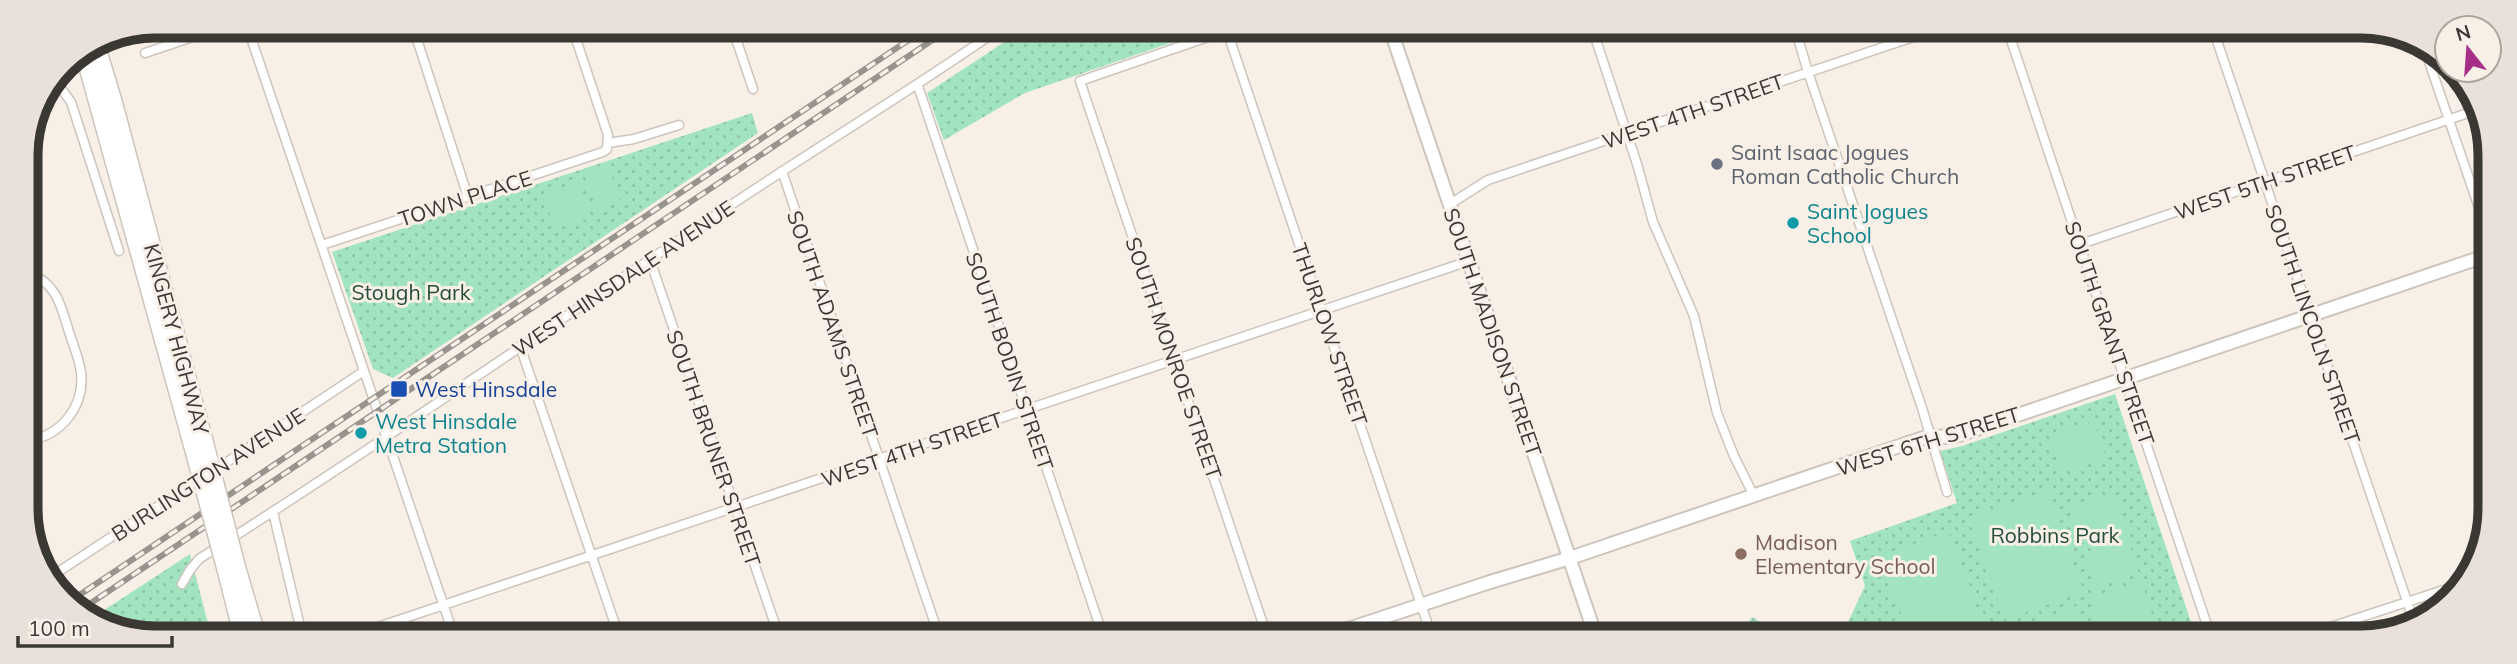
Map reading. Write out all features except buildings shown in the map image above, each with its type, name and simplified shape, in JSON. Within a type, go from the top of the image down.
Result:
[{"type":"highway","name":"KINGERY HIGHWAY","points":[[99,53],[232,571],[241,626]]},
{"type":"highway","name":"KINGERY HIGHWAY","points":[[86,62],[198,442]]},
{"type":"highway","name":"KINGERY HIGHWAY","points":[[232,571],[253,626]]},
{"type":"street","points":[[145,53],[189,38]]},
{"type":"street","points":[[251,38],[451,626]]},
{"type":"street","points":[[416,38],[468,197]]},
{"type":"street","points":[[576,38],[606,128],[608,146]]},
{"type":"street","points":[[736,38],[753,89]]},
{"type":"street","name":"WEST HINSDALE AVENUE","points":[[182,584],[199,559],[782,171],[918,86],[986,38]]},
{"type":"street","name":"SOUTH MONROE STREET","points":[[1206,38],[1080,81],[1263,625]]},
{"type":"street","name":"THURLOW STREET","points":[[1229,38],[1428,625]]},
{"type":"street","name":"SOUTH MADISON STREET","points":[[1393,38],[1592,625]]},
{"type":"street","points":[[1595,38],[1628,133],[1653,222],[1694,316],[1717,413],[1754,496]]},
{"type":"street","points":[[1798,38],[1922,408],[1947,492]]},
{"type":"street","name":"WEST 4TH STREET","points":[[1450,204],[1488,180],[1910,38]]},
{"type":"street","name":"SOUTH GRANT STREET","points":[[2010,38],[2207,625]]},
{"type":"street","name":"SOUTH LINCOLN STREET","points":[[2216,38],[2411,614]]},
{"type":"street","points":[[2428,60],[2478,205]]},
{"type":"street","name":"SOUTH BODIN STREET","points":[[918,86],[1099,626]]},
{"type":"street","points":[[60,89],[71,102],[120,251]]},
{"type":"street","name":"WEST 5TH STREET","points":[[2081,244],[2470,112]]},
{"type":"street","name":"TOWN PLACE","points":[[322,245],[596,156],[608,146],[680,125]]},
{"type":"street","name":"SOUTH ADAMS STREET","points":[[782,171],[935,626]]},
{"type":"street","name":"WEST 6TH STREET","points":[[1359,625],[1570,558],[1929,436],[1959,435],[2478,258]]},
{"type":"street","name":"SOUTH BRUNER STREET","points":[[650,260],[776,626]]},
{"type":"street","name":"WEST 4TH STREET","points":[[382,626],[1469,261]]},
{"type":"street","points":[[38,438],[52,433],[66,421],[75,409],[81,384],[80,366],[57,295],[39,277]]},
{"type":"street","points":[[520,346],[616,626]]},
{"type":"street","name":"BURLINGTON AVENUE","points":[[58,572],[364,371]]},
{"type":"street","points":[[273,512],[300,626]]},
{"type":"street","points":[[2337,625],[2445,590]]},
{"type":"green space","points":[[1010,38],[1185,38],[1025,93],[944,140],[927,93]]},
{"type":"green space","name":"Stough Park","points":[[752,113],[758,133],[393,378],[373,369],[332,252]]},
{"type":"green space","points":[[608,165],[621,202],[597,210],[584,172]]},
{"type":"green space","points":[[579,182],[591,218],[554,229],[544,194]]},
{"type":"green space","name":"Robbins Park","points":[[2115,394],[2192,625],[1847,625],[1865,586],[1850,541],[1957,503],[1940,451]]},
{"type":"green space","points":[[2094,421],[2106,457],[2061,472],[2049,436]]},
{"type":"green space","points":[[2048,491],[2083,592],[2005,620],[1970,519]]},
{"type":"green space","points":[[2114,493],[2126,530],[2080,544],[2068,507]]},
{"type":"green space","points":[[1948,531],[1984,625],[1905,625],[1879,557]]},
{"type":"green space","points":[[2128,538],[2139,574],[2094,587],[2083,553]]},
{"type":"green space","points":[[190,554],[209,626],[133,623],[101,612]]},
{"type":"green space","points":[[2142,582],[2155,625],[2097,625],[2089,598]]},
{"type":"green space","points":[[2077,606],[2084,625],[2025,625]]},
{"type":"green space","points":[[1752,617],[1765,625],[1747,625]]},
{"type":"railway","points":[[78,596],[912,38]]},
{"type":"railway","points":[[89,604],[936,38]]},
{"type":"place","name":"Saint Isaac Jogues Roman Catholic Church","points":[[1717,164]]},
{"type":"place","name":"Saint Jogues School","points":[[1793,223]]},
{"type":"place","name":"West Hinsdale","points":[[399,389]]},
{"type":"place","name":"West Hinsdale Metra Station","points":[[361,433]]},
{"type":"place","name":"Madison Elementary School","points":[[1741,554]]}]
